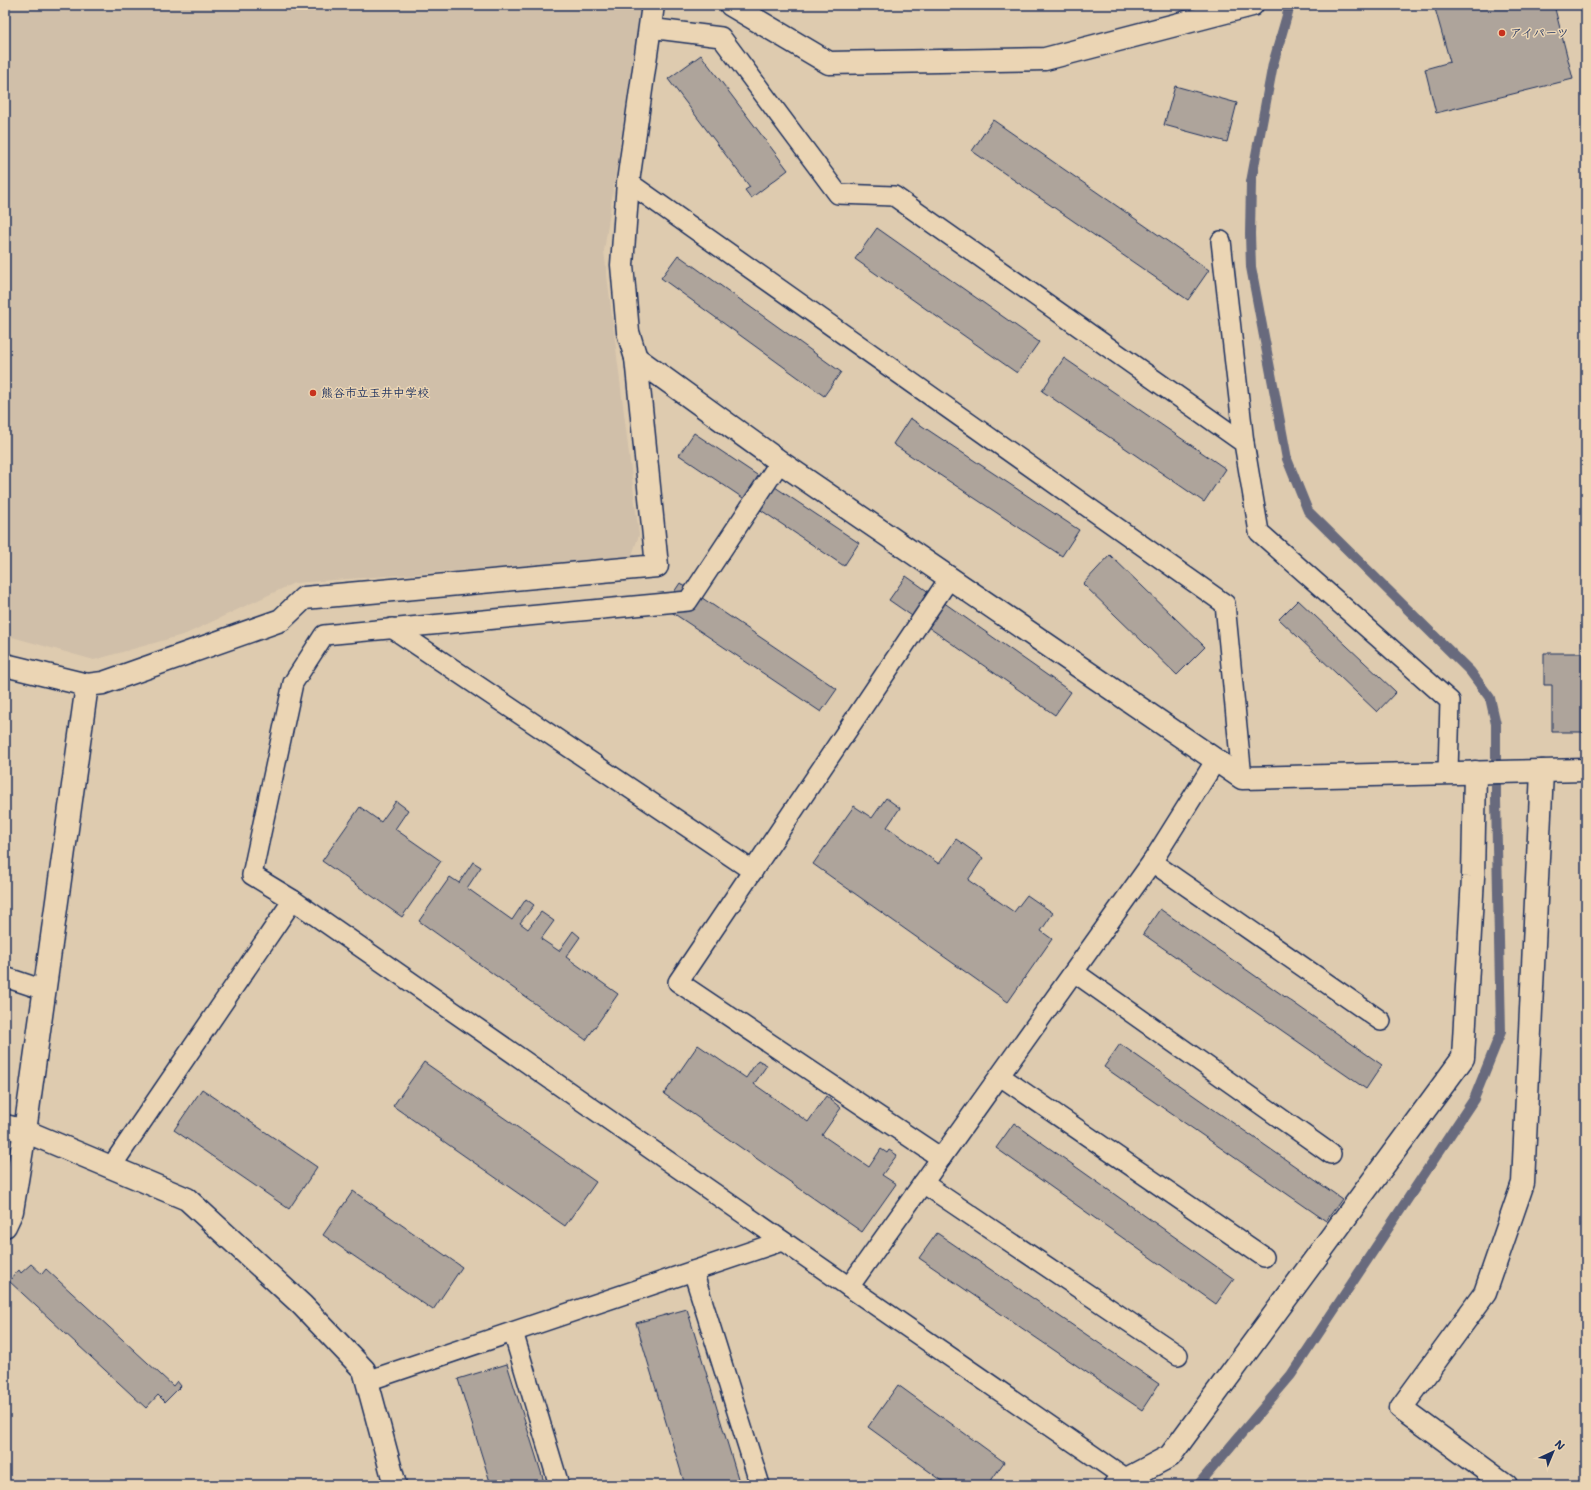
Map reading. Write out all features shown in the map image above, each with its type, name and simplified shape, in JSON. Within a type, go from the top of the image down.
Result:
[{"type":"street","points":[[5,665],[87,685],[104,683],[281,620],[304,598],[657,566],[636,358],[628,332],[622,265],[628,182],[652,5]]},
{"type":"street","points":[[731,5],[830,63],[1045,59],[1252,5]]},
{"type":"street","points":[[636,358],[780,462],[1242,778],[1448,772],[1586,770]]},
{"type":"street","points":[[5,1226],[12,1211],[15,1128],[44,990],[87,685]]},
{"type":"street","points":[[1506,1485],[1402,1408],[1486,1293],[1523,1183],[1542,771]]},
{"type":"street","points":[[1121,1482],[1170,1456],[1463,1058],[1473,877],[1476,772]]},
{"type":"street","points":[[15,1128],[188,1199],[302,1305],[364,1370],[395,1485]]},
{"type":"lane","points":[[649,28],[721,37],[838,194],[894,196],[1244,443]]},
{"type":"lane","points":[[628,182],[1225,604],[1242,778]]},
{"type":"lane","points":[[1221,241],[1244,443],[1259,532],[1450,701],[1448,772]]},
{"type":"lane","points":[[780,462],[688,601],[324,635],[293,683],[252,875],[293,900],[782,1241],[1121,1482]]},
{"type":"lane","points":[[941,1158],[678,982],[950,578]]},
{"type":"lane","points":[[392,628],[753,871]]},
{"type":"lane","points":[[849,1288],[1152,862],[1216,760]]},
{"type":"lane","points":[[1152,862],[1381,1021]]},
{"type":"lane","points":[[111,1167],[293,900]]},
{"type":"lane","points":[[1074,972],[1331,1154]]},
{"type":"lane","points":[[5,977],[44,990]]},
{"type":"lane","points":[[1000,1076],[1264,1257]]},
{"type":"lane","points":[[924,1183],[1178,1356]]},
{"type":"lane","points":[[367,1381],[782,1241]]},
{"type":"lane","points":[[693,1271],[760,1485]]},
{"type":"lane","points":[[512,1332],[559,1485]]},
{"type":"shaded area","name":"熊谷市立玉井中学校","points":[[5,5],[641,5],[604,251],[639,535],[631,558],[294,583],[186,634],[94,660],[5,635]]},
{"type":"building","name":"アイパーツ","points":[[1434,5],[1554,5],[1573,79],[1436,113],[1425,69],[1450,62]]},
{"type":"building","points":[[701,55],[788,170],[751,198],[745,190],[750,187],[668,79]]},
{"type":"building","points":[[1175,86],[1237,103],[1227,142],[1164,125]]},
{"type":"building","points":[[993,120],[1209,270],[1188,300],[972,151]]},
{"type":"building","points":[[877,228],[1039,342],[1017,373],[855,259]]},
{"type":"building","points":[[678,255],[841,372],[824,396],[661,278]]},
{"type":"building","points":[[1064,358],[1226,469],[1204,502],[1042,391]]},
{"type":"building","points":[[910,418],[1079,530],[1062,556],[893,444]]},
{"type":"building","points":[[694,433],[859,543],[844,566],[679,455]]},
{"type":"building","points":[[1110,555],[1205,647],[1177,675],[1083,584]]},
{"type":"building","points":[[906,576],[1071,692],[1055,715],[889,600]]},
{"type":"building","points":[[680,583],[837,689],[821,712],[664,607]]},
{"type":"building","points":[[1298,600],[1396,692],[1377,712],[1279,619]]},
{"type":"building","points":[[1544,653],[1586,653],[1586,732],[1552,732],[1552,685],[1544,685]]},
{"type":"building","points":[[886,798],[900,808],[887,827],[939,864],[956,839],[983,858],[968,880],[1014,912],[1027,895],[1053,913],[1041,931],[1052,939],[1008,1002],[813,864],[854,806],[872,818]]},
{"type":"building","points":[[396,801],[408,810],[395,829],[441,861],[402,917],[322,861],[360,807],[381,822]]},
{"type":"building","points":[[473,862],[481,867],[467,888],[512,920],[526,899],[534,905],[520,923],[528,929],[541,912],[554,921],[541,939],[559,951],[573,931],[580,937],[566,957],[618,994],[586,1040],[419,921],[450,877],[459,883]]},
{"type":"building","points":[[1160,909],[1382,1065],[1366,1089],[1143,934]]},
{"type":"building","points":[[1120,1044],[1342,1199],[1326,1221],[1104,1067]]},
{"type":"building","points":[[698,1045],[746,1078],[758,1060],[767,1065],[754,1084],[808,1122],[826,1096],[841,1108],[822,1135],[869,1167],[881,1149],[887,1153],[889,1150],[897,1155],[882,1175],[896,1184],[862,1232],[664,1094]]},
{"type":"building","points":[[424,1062],[596,1182],[565,1226],[393,1106]]},
{"type":"building","points":[[202,1089],[317,1167],[289,1209],[174,1130]]},
{"type":"building","points":[[1014,1123],[1234,1279],[1216,1304],[996,1148]]},
{"type":"building","points":[[353,1191],[462,1267],[433,1310],[323,1235]]},
{"type":"building","points":[[937,1233],[1159,1384],[1142,1410],[919,1258]]},
{"type":"building","points":[[31,1264],[42,1274],[46,1269],[173,1386],[177,1381],[181,1386],[165,1402],[158,1395],[146,1408],[9,1281],[19,1270],[21,1273]]},
{"type":"building","points":[[687,1309],[740,1485],[685,1485],[636,1323]]},
{"type":"building","points":[[507,1364],[545,1485],[491,1485],[458,1379]]},
{"type":"building","points":[[898,1385],[1004,1462],[988,1485],[948,1485],[868,1427]]},
{"type":"waterway","points":[[1198,1485],[1291,1375],[1474,1099],[1501,1032],[1496,800],[1496,724],[1490,698],[1470,671],[1308,511],[1287,459],[1251,267],[1250,234],[1251,182],[1273,64],[1290,5]]},
{"type":"place","name":"アイパーツ","points":[[1502,33]]},
{"type":"place","name":"熊谷市立玉井中学校","points":[[313,393]]}]
